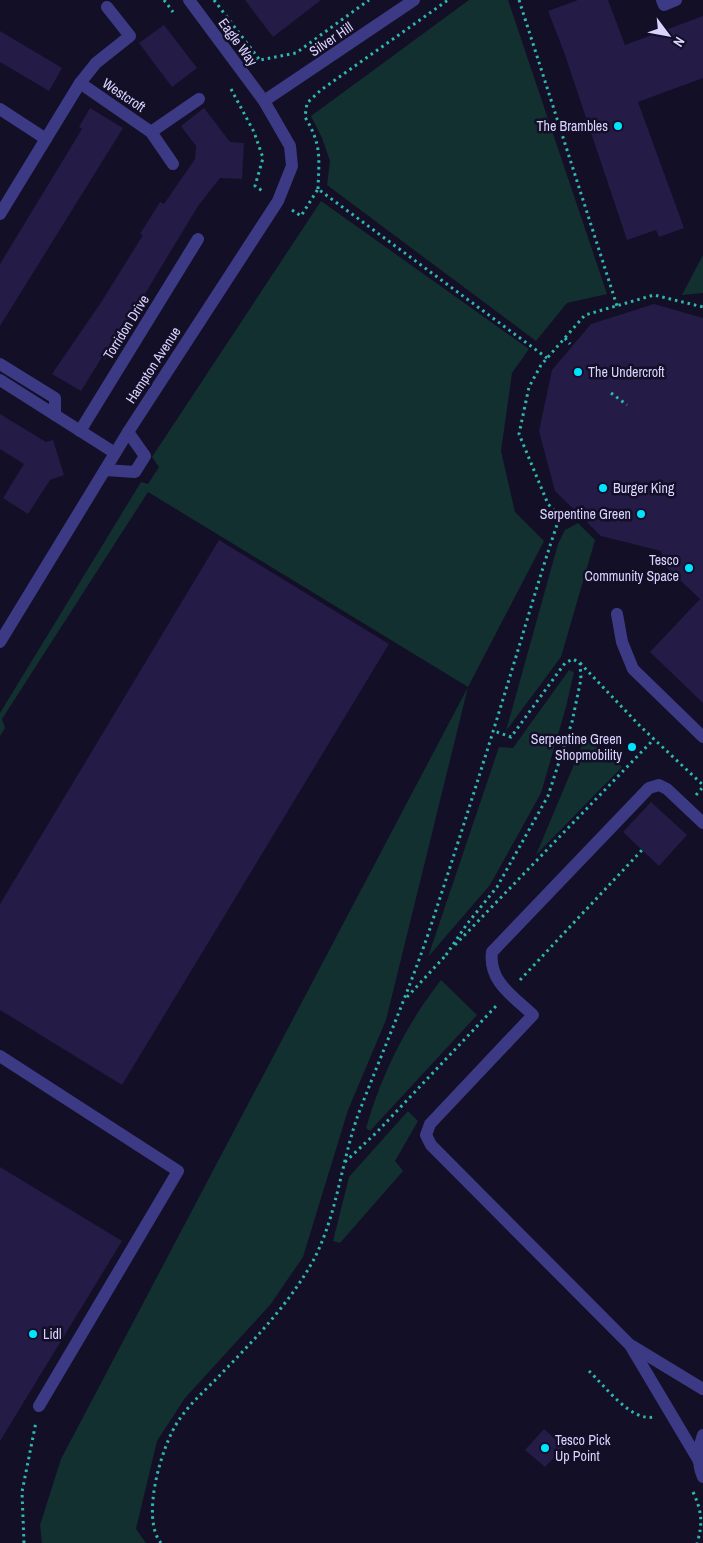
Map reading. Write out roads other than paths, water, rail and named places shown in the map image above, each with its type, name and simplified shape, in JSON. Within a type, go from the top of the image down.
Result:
[{"type":"street","name":"Eagle Way","points":[[189,0],[264,101]]},
{"type":"street","name":"Silver Hill","points":[[264,101],[414,0]]},
{"type":"street","points":[[662,0],[664,5],[676,0]]},
{"type":"street","name":"Westcroft","points":[[0,214],[80,83],[104,56],[130,36],[107,7]]},
{"type":"street","name":"Westcroft","points":[[80,83],[151,132],[173,164]]},
{"type":"street","name":"Westcroft","points":[[151,132],[199,99]]},
{"type":"street","name":"Hampton Avenue","points":[[0,642],[128,432],[278,202],[292,166],[290,146],[264,101]]},
{"type":"street","points":[[0,109],[46,139]]},
{"type":"street","name":"Torridon Drive","points":[[80,431],[198,239]]},
{"type":"street","points":[[0,364],[55,398],[55,415]]},
{"type":"street","points":[[0,380],[115,453]]},
{"type":"street","points":[[105,470],[135,472],[145,456],[128,432]]},
{"type":"street","points":[[617,614],[622,642],[632,669],[703,737]]},
{"type":"street","points":[[703,822],[667,789],[659,785],[649,788],[492,952],[490,966],[495,977],[533,1015],[430,1124],[426,1135],[431,1145],[630,1345],[703,1389]]},
{"type":"street","points":[[0,1056],[178,1171],[39,1406]]},
{"type":"street","points":[[630,1345],[699,1461]]},
{"type":"street","points":[[703,1436],[699,1446],[699,1461],[703,1477]]},
{"type":"place","name":"The Brambles","points":[[618,126]]},
{"type":"place","name":"The Undercroft","points":[[578,372]]},
{"type":"place","name":"Burger King","points":[[603,488]]},
{"type":"place","name":"Serpentine Green","points":[[641,514]]},
{"type":"place","name":"Tesco Community Space","points":[[689,568]]},
{"type":"place","name":"Serpentine Green Shopmobility","points":[[632,747]]},
{"type":"place","name":"Lidl","points":[[33,1334]]},
{"type":"place","name":"Tesco Pick Up Point","points":[[545,1448]]}]
